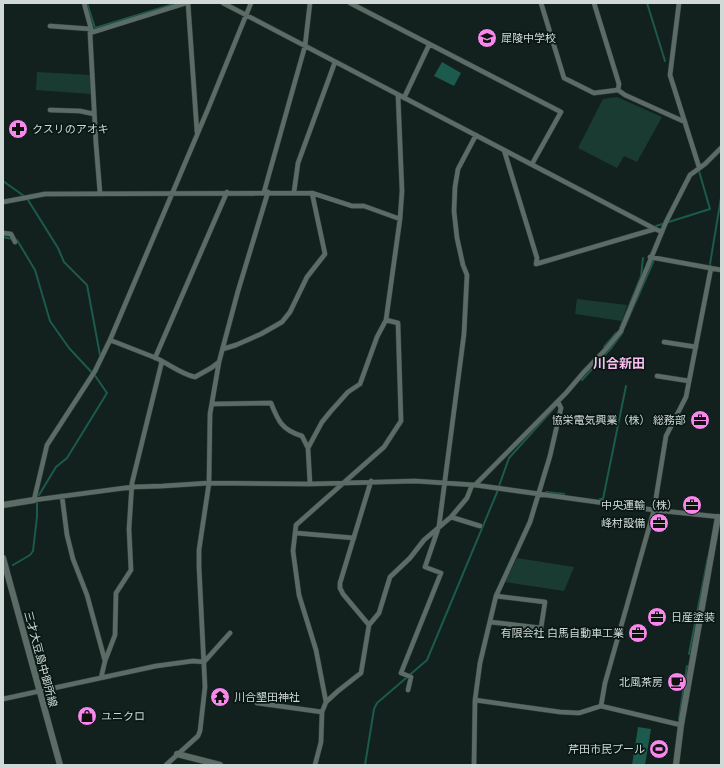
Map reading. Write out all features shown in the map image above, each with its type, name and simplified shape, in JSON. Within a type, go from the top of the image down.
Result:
[{"type":"street","points":[[84,3],[92,31],[90,33],[100,193]]},
{"type":"street","points":[[50,26],[92,31],[187,3],[197,134]]},
{"type":"street","points":[[223,3],[662,232]]},
{"type":"street","points":[[34,500],[48,445],[94,373],[110,340],[251,3]]},
{"type":"street","points":[[166,765],[198,736],[200,731],[205,687],[198,567],[199,550],[209,483],[209,445],[212,404],[219,362],[305,46],[310,3]]},
{"type":"street","points":[[350,3],[561,112],[532,164]]},
{"type":"street","points":[[541,3],[564,78],[594,93],[618,90],[625,95],[685,122]]},
{"type":"street","points":[[594,3],[619,84],[618,90]]},
{"type":"street","points":[[680,3],[670,75],[699,167]]},
{"type":"street","points":[[404,98],[429,45]]},
{"type":"street","points":[[294,192],[298,163],[335,62]]},
{"type":"street","points":[[308,448],[322,422],[348,392],[360,384],[375,342],[386,320],[400,220],[402,191],[398,95]]},
{"type":"street","points":[[50,110],[80,111],[94,114]]},
{"type":"street","points":[[408,690],[409,676],[401,673],[441,573],[425,567],[439,526],[464,334],[467,275],[456,238],[454,211],[455,187],[458,169],[476,135]]},
{"type":"street","points":[[315,765],[321,742],[322,712],[326,702],[361,673],[369,625],[379,613],[390,577],[410,558],[424,540],[451,517],[467,498],[474,485],[558,402],[621,331],[650,257],[690,175],[699,167],[706,164],[721,148]]},
{"type":"street","points":[[504,150],[537,258],[536,264],[655,229]]},
{"type":"street","points":[[156,358],[227,192]]},
{"type":"street","points":[[223,350],[282,322],[290,312],[307,277],[325,254],[312,192]]},
{"type":"street","points":[[3,202],[45,194],[312,192],[352,206],[364,206],[400,220]]},
{"type":"street","points":[[3,233],[11,234],[14,239]]},
{"type":"street","points":[[650,257],[721,270]]},
{"type":"street","points":[[602,706],[605,683],[654,510],[666,436],[686,397],[712,268]]},
{"type":"street","points":[[326,702],[316,650],[299,595],[293,550],[296,525],[384,447],[401,421],[398,323],[386,320]]},
{"type":"street","points":[[110,340],[156,358],[179,370],[185,375],[195,377],[219,362]]},
{"type":"street","points":[[666,343],[696,347]]},
{"type":"street","points":[[101,678],[105,661],[115,635],[116,593],[131,570],[128,529],[132,487],[137,456],[162,361]]},
{"type":"street","points":[[657,376],[689,382]]},
{"type":"street","points":[[474,765],[475,700],[480,663],[496,596],[530,522],[550,456],[561,408],[558,402]]},
{"type":"street","points":[[212,404],[271,403],[277,417],[285,428],[302,436],[308,448],[310,484]]},
{"type":"street","points":[[3,505],[132,487],[209,483],[310,484],[391,480],[445,482],[474,485],[654,510],[720,517],[681,725],[676,765]]},
{"type":"street","points":[[369,625],[342,594],[340,583],[371,482]]},
{"type":"street","points":[[62,496],[67,535],[73,559],[87,595],[105,661]]},
{"type":"street","points":[[451,517],[480,526]]},
{"type":"street","points":[[296,533],[354,538]]},
{"type":"street","name":"三才大豆島中御所線","points":[[3,558],[60,765]]},
{"type":"street","points":[[490,622],[541,628],[544,602],[496,596]]},
{"type":"street","points":[[3,699],[156,666],[204,662],[230,633]]},
{"type":"street","points":[[475,700],[560,712],[579,713],[602,706],[681,725]]},
{"type":"street","points":[[257,703],[322,712]]},
{"type":"street","points":[[177,754],[220,765]]},
{"type":"shaded area","points":[[442,62],[461,73],[454,86],[434,76]]},
{"type":"shaded area","points":[[37,72],[91,75],[91,94],[36,90]]},
{"type":"shaded area","points":[[617,97],[662,117],[637,162],[624,156],[617,168],[578,148],[603,99]]},
{"type":"shaded area","points":[[577,299],[627,305],[622,321],[575,314]]},
{"type":"shaded area","points":[[517,558],[574,567],[564,591],[505,582]]},
{"type":"shaded area","points":[[638,727],[651,729],[645,765],[632,765]]},
{"type":"waterway","points":[[87,3],[95,28],[177,3]]},
{"type":"waterway","points":[[647,3],[665,61]]},
{"type":"waterway","points":[[656,226],[710,209],[699,171]]},
{"type":"waterway","points":[[3,181],[24,196]]},
{"type":"waterway","points":[[710,264],[721,198]]},
{"type":"waterway","points":[[28,200],[58,248],[64,262],[87,285],[100,355]]},
{"type":"waterway","points":[[3,237],[17,240],[35,270],[50,321],[69,348],[96,377],[107,393],[67,458],[56,467],[39,495]]},
{"type":"waterway","points":[[620,328],[641,276],[643,258]]},
{"type":"waterway","points":[[625,326],[654,260]]},
{"type":"waterway","points":[[582,380],[612,347],[623,332]]},
{"type":"waterway","points":[[604,347],[616,333]]},
{"type":"waterway","points":[[600,499],[603,499],[626,386]]},
{"type":"waterway","points":[[499,486],[509,458],[555,407]]},
{"type":"waterway","points":[[365,765],[374,709],[377,703],[427,660],[498,490]]},
{"type":"waterway","points":[[546,492],[564,494]]},
{"type":"waterway","points":[[13,565],[30,555],[33,551],[37,503]]},
{"type":"waterway","points":[[689,654],[708,557]]},
{"type":"waterway","points":[[679,719],[687,666]]},
{"type":"place","name":"犀陵中学校","points":[[487,38]]},
{"type":"place","name":"クスリのアオキ","points":[[18,129]]},
{"type":"place","name":"協栄電気興業（株） 総務部","points":[[700,420]]},
{"type":"place","name":"中央運輸（株）","points":[[692,505]]},
{"type":"place","name":"峰村設備","points":[[659,523]]},
{"type":"place","name":"日産塗装","points":[[657,617]]},
{"type":"place","name":"有限会社 白馬自動車工業","points":[[638,633]]},
{"type":"place","name":"北風茶房","points":[[677,682]]},
{"type":"place","name":"川合墾田神社","points":[[220,697]]},
{"type":"place","name":"ユニクロ","points":[[87,716]]},
{"type":"place","name":"芹田市民プール","points":[[659,749]]},
{"type":"district","name":"川合新田","points":[[619,363]]}]
